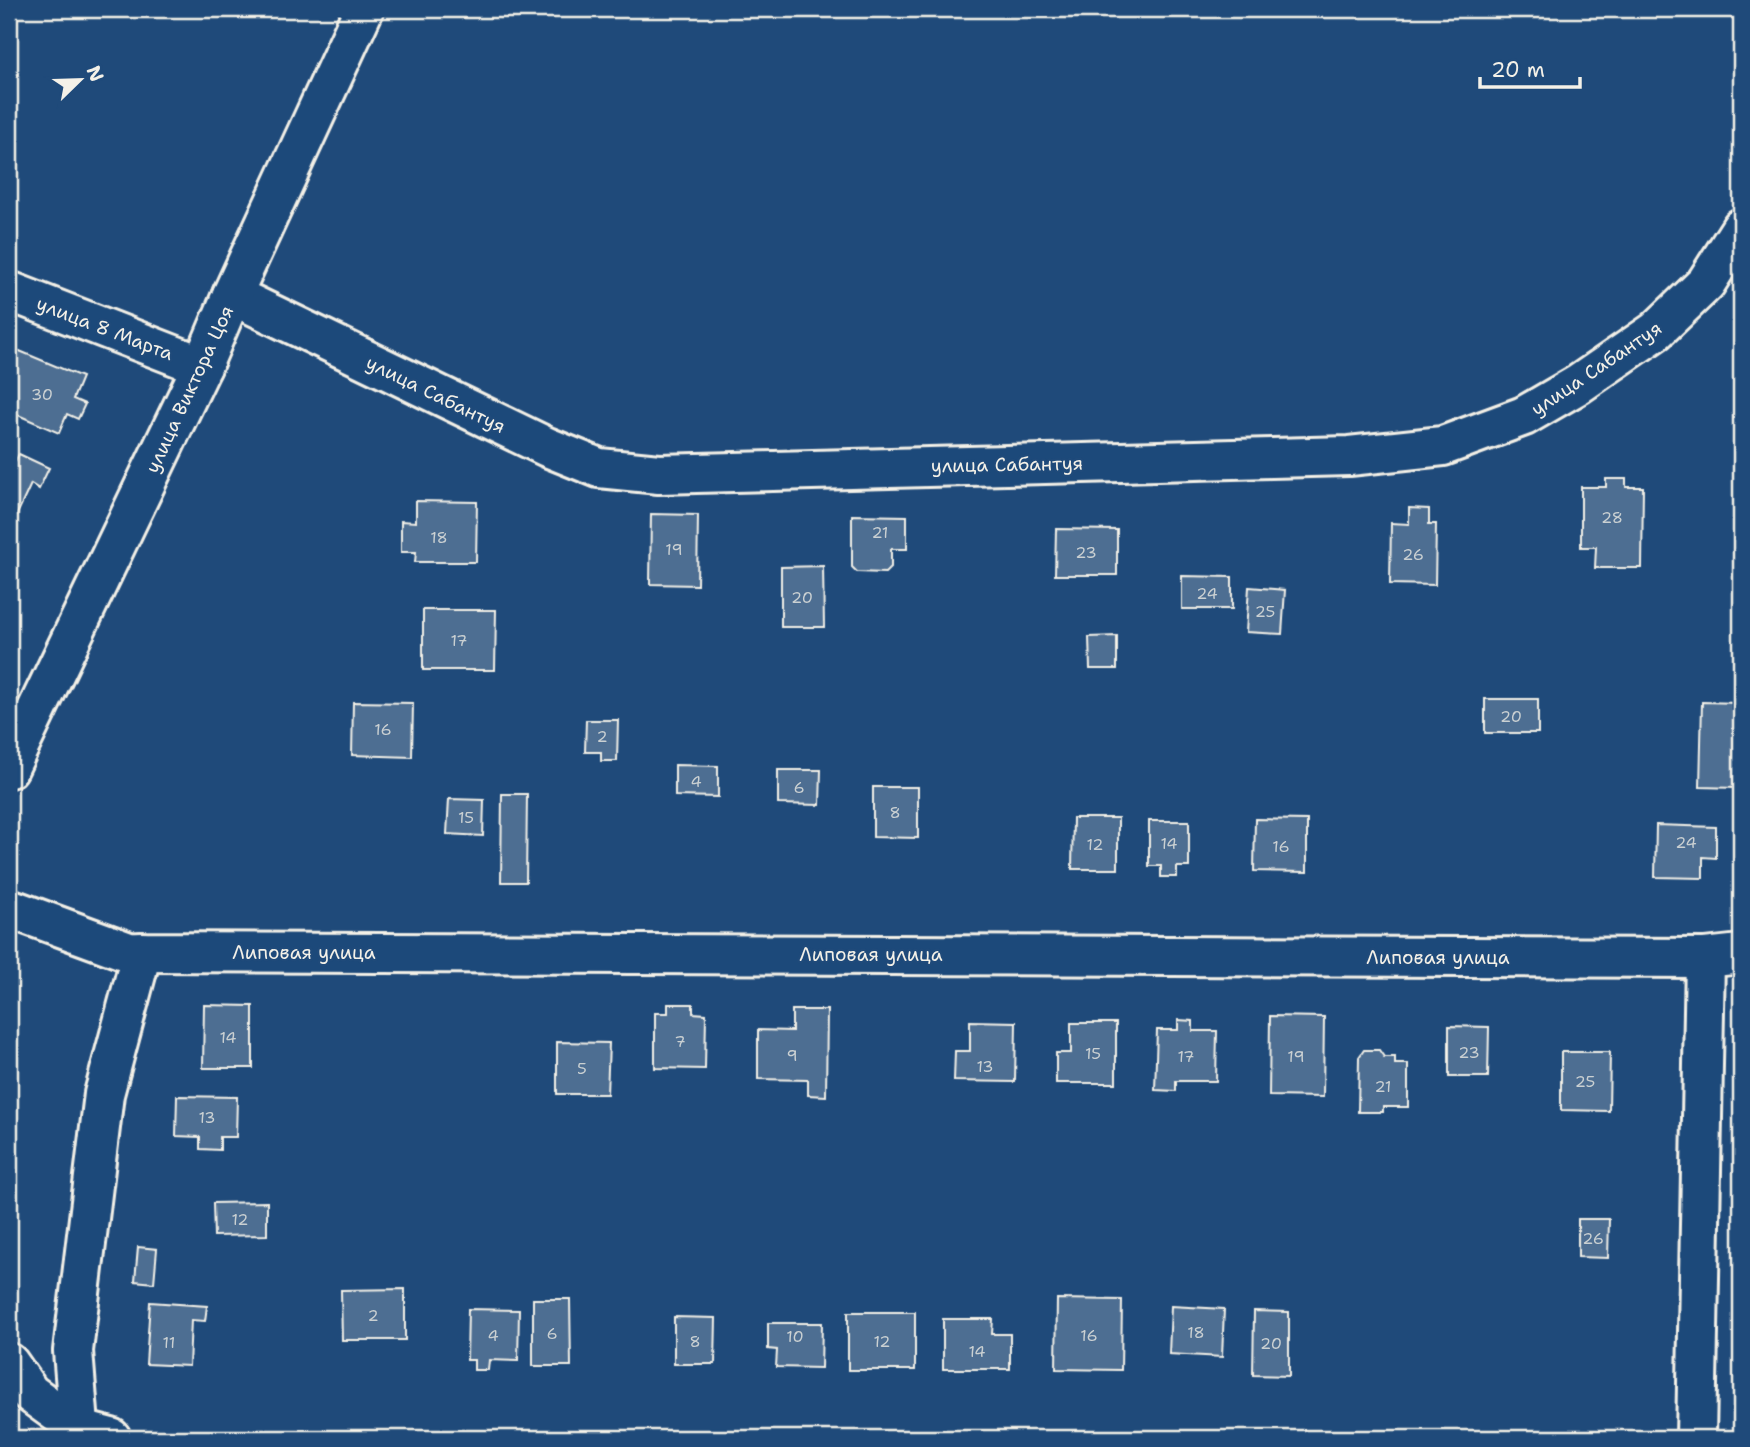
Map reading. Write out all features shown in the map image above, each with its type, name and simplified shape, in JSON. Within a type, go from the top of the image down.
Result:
[{"type":"street","name":"улица Виктора Цоя","points":[[9,768],[202,366],[364,9]]},
{"type":"street","name":"улица Сабантуя","points":[[232,295],[547,447],[599,468],[659,474],[1349,456],[1443,446],[1524,416],[1579,384],[1656,331],[1706,283],[1741,228]]},
{"type":"street","name":"улица 8 Марта","points":[[9,291],[202,366]]},
{"type":"street","name":"Липовая улица","points":[[9,908],[129,952],[1723,956]]},
{"type":"street","points":[[91,1436],[73,1351],[104,1094],[142,952]]},
{"type":"street","points":[[1696,1438],[1723,956]]},
{"type":"street","points":[[9,1363],[30,1393],[91,1436]]},
{"type":"building","points":[[10,347],[82,377],[73,399],[85,404],[78,419],[67,414],[59,433],[9,411]]},
{"type":"building","points":[[19,454],[49,468],[39,489],[31,484],[12,525],[9,524],[9,460],[14,463]]},
{"type":"building","points":[[1606,479],[1626,479],[1626,487],[1643,487],[1642,568],[1595,568],[1596,547],[1581,547],[1581,487],[1606,487]]},
{"type":"building","points":[[416,501],[477,502],[476,562],[415,562],[416,552],[401,552],[401,521],[416,522]]},
{"type":"building","points":[[1409,508],[1429,509],[1429,524],[1436,524],[1435,585],[1390,584],[1391,523],[1409,524]]},
{"type":"building","points":[[651,514],[698,515],[697,585],[650,584]]},
{"type":"building","points":[[852,515],[907,516],[907,549],[891,549],[891,567],[885,573],[857,572],[852,567]]},
{"type":"building","points":[[1056,529],[1117,530],[1117,575],[1055,575]]},
{"type":"building","points":[[823,566],[824,627],[781,627],[781,567]]},
{"type":"building","points":[[1182,576],[1232,577],[1232,609],[1182,609]]},
{"type":"building","points":[[1249,587],[1285,590],[1282,634],[1246,632]]},
{"type":"building","points":[[423,610],[496,610],[495,670],[423,670]]},
{"type":"building","points":[[1117,636],[1117,669],[1090,669],[1089,637]]},
{"type":"building","points":[[1485,699],[1538,699],[1538,733],[1485,733]]},
{"type":"building","points":[[353,702],[413,703],[412,757],[352,755]]},
{"type":"building","points":[[1702,702],[1739,703],[1737,788],[1700,787]]},
{"type":"building","points":[[586,720],[618,720],[617,761],[601,761],[601,752],[585,752]]},
{"type":"building","points":[[675,765],[718,766],[718,797],[675,796]]},
{"type":"building","points":[[778,770],[821,770],[820,805],[778,804]]},
{"type":"building","points":[[873,787],[918,787],[918,838],[873,837]]},
{"type":"building","points":[[502,794],[527,794],[526,882],[501,882]]},
{"type":"building","points":[[449,799],[484,800],[483,836],[447,834]]},
{"type":"building","points":[[1073,818],[1118,818],[1118,869],[1072,869]]},
{"type":"building","points":[[1255,819],[1307,820],[1307,872],[1254,871]]},
{"type":"building","points":[[1149,821],[1189,821],[1189,867],[1177,867],[1177,877],[1161,877],[1161,866],[1149,866]]},
{"type":"building","points":[[1656,825],[1716,827],[1716,858],[1703,857],[1703,878],[1655,877]]},
{"type":"building","points":[[668,1004],[693,1004],[693,1013],[706,1014],[705,1069],[655,1068],[655,1013],[668,1013]]},
{"type":"building","points":[[204,1005],[253,1006],[253,1068],[203,1068]]},
{"type":"building","points":[[792,1010],[827,1010],[826,1096],[808,1095],[808,1080],[758,1079],[758,1030],[792,1031]]},
{"type":"building","points":[[1270,1016],[1324,1017],[1323,1097],[1269,1096]]},
{"type":"building","points":[[1178,1020],[1193,1021],[1193,1031],[1217,1031],[1216,1081],[1176,1081],[1176,1091],[1155,1090],[1157,1030],[1178,1030]]},
{"type":"building","points":[[970,1021],[1016,1022],[1015,1082],[954,1081],[955,1051],[970,1051]]},
{"type":"building","points":[[1071,1023],[1116,1023],[1116,1083],[1056,1083],[1056,1053],[1071,1053]]},
{"type":"building","points":[[1449,1026],[1489,1027],[1488,1077],[1449,1077]]},
{"type":"building","points":[[557,1042],[609,1043],[607,1094],[557,1094]]},
{"type":"building","points":[[1364,1050],[1379,1050],[1384,1057],[1395,1057],[1395,1064],[1408,1064],[1408,1107],[1383,1107],[1383,1112],[1358,1112],[1359,1057]]},
{"type":"building","points":[[1561,1052],[1610,1052],[1609,1111],[1561,1110]]},
{"type":"building","points":[[177,1096],[237,1097],[236,1137],[220,1137],[220,1150],[200,1149],[200,1137],[176,1136]]},
{"type":"building","points":[[267,1202],[267,1235],[214,1236],[213,1203]]},
{"type":"building","points":[[1578,1219],[1609,1219],[1608,1258],[1578,1257]]},
{"type":"building","points":[[138,1247],[157,1249],[154,1283],[135,1281]]},
{"type":"building","points":[[405,1289],[405,1340],[342,1340],[341,1290]]},
{"type":"building","points":[[533,1299],[570,1299],[571,1366],[533,1366]]},
{"type":"building","points":[[1057,1299],[1122,1300],[1121,1370],[1056,1369]]},
{"type":"building","points":[[150,1302],[207,1306],[205,1321],[191,1320],[189,1366],[146,1364]]},
{"type":"building","points":[[1171,1306],[1224,1309],[1222,1357],[1169,1354]]},
{"type":"building","points":[[468,1309],[519,1310],[518,1361],[489,1360],[488,1370],[474,1370],[474,1360],[467,1360]]},
{"type":"building","points":[[1254,1311],[1289,1312],[1289,1376],[1253,1375]]},
{"type":"building","points":[[848,1312],[915,1312],[915,1370],[848,1370]]},
{"type":"building","points":[[674,1317],[716,1318],[715,1364],[674,1364]]},
{"type":"building","points":[[943,1319],[993,1319],[992,1334],[1010,1334],[1010,1369],[943,1369]]},
{"type":"building","points":[[768,1323],[822,1323],[821,1368],[776,1367],[777,1350],[768,1349]]}]
